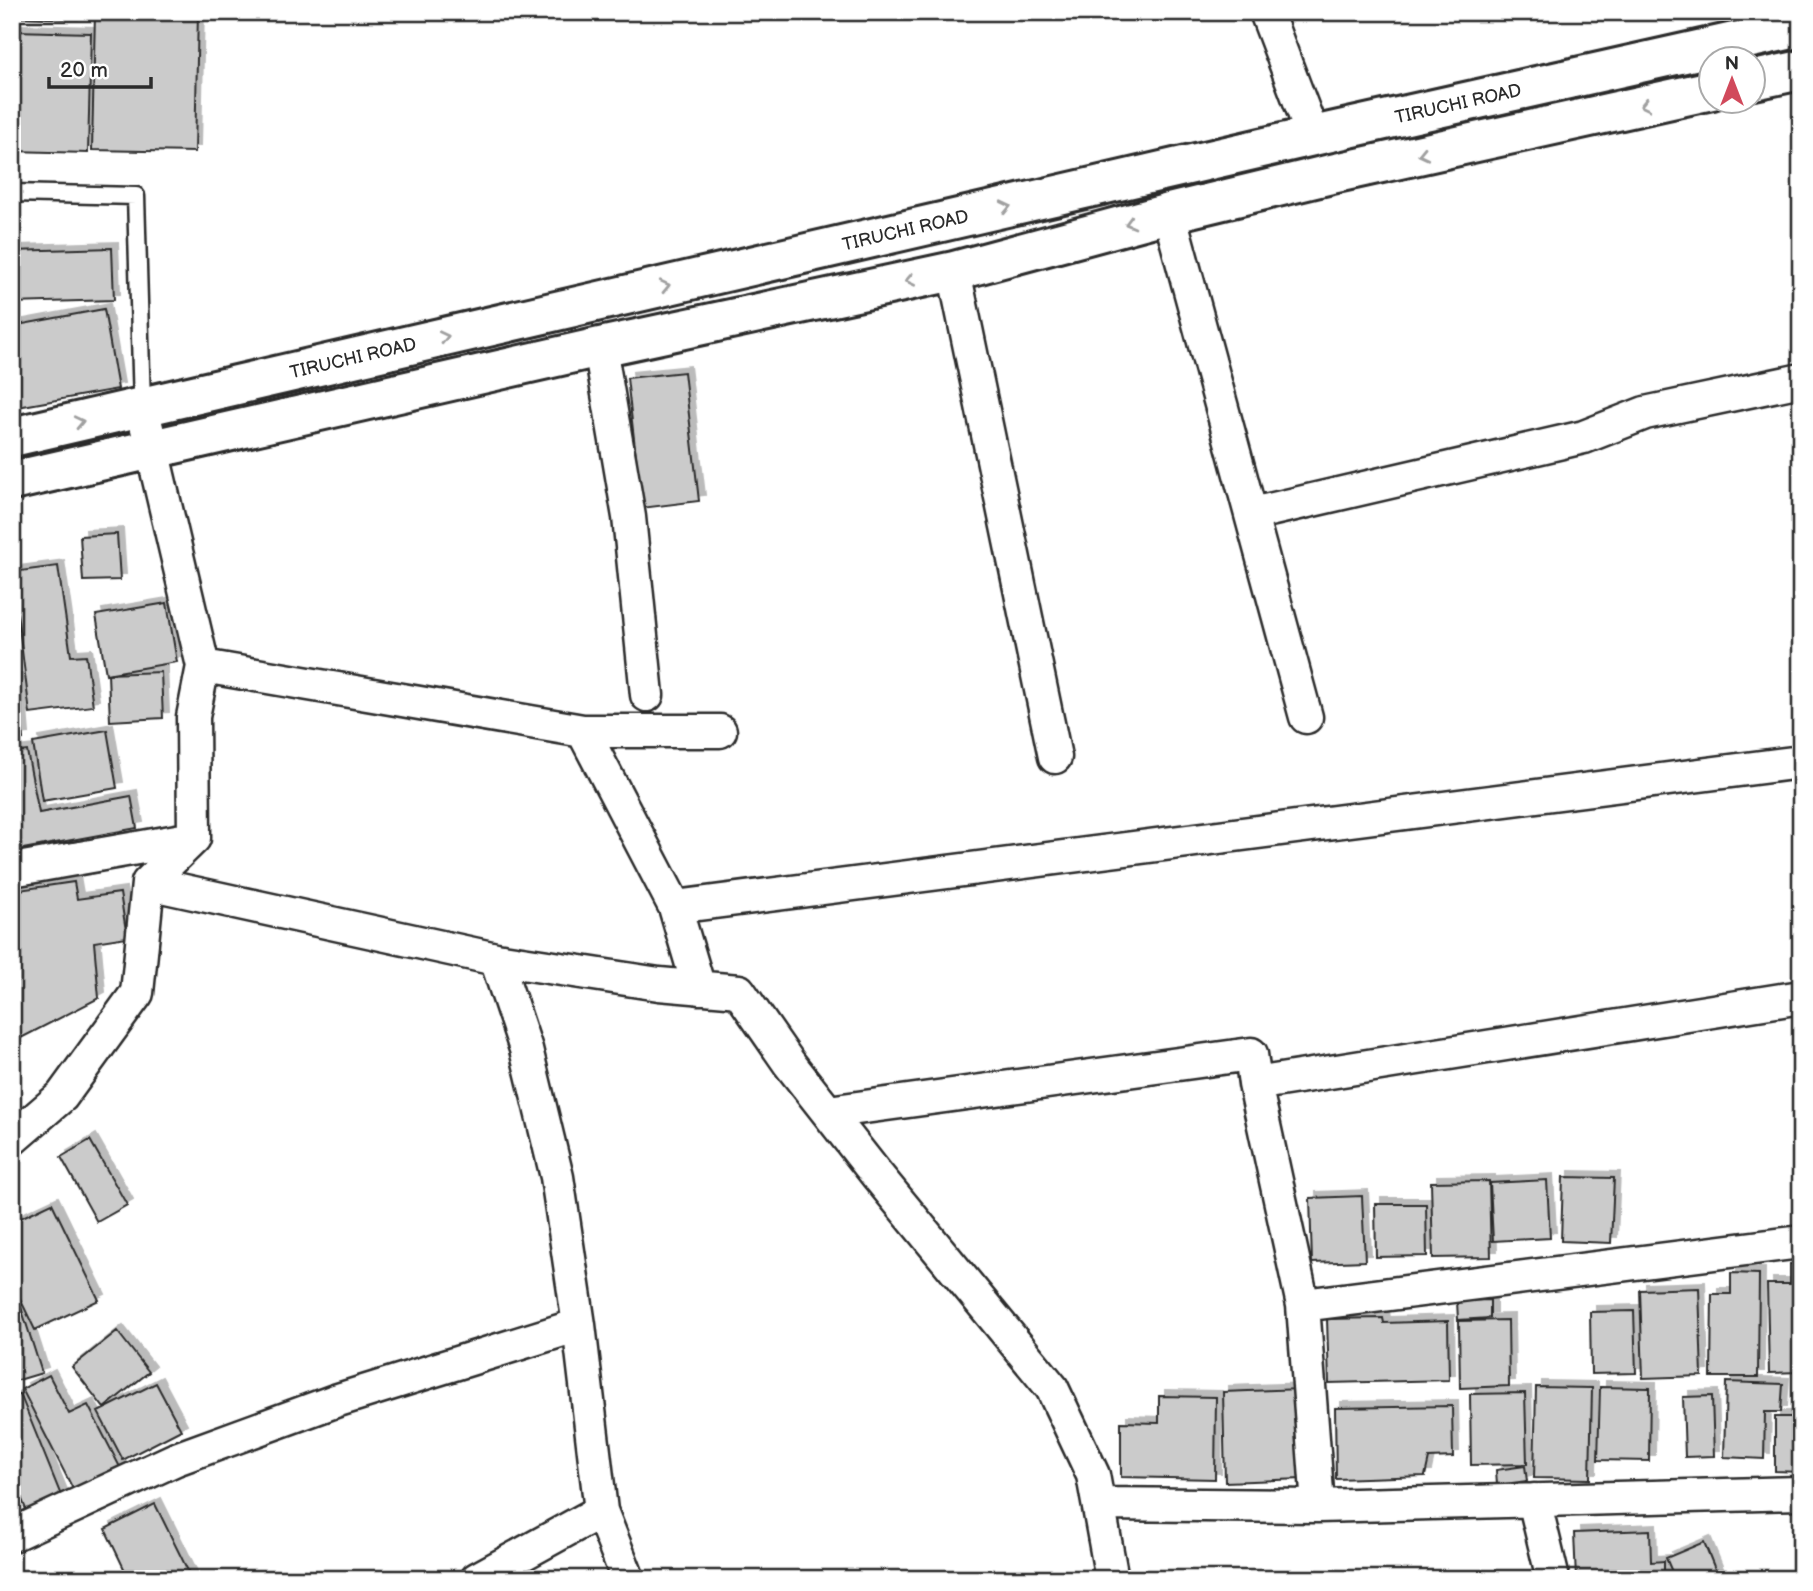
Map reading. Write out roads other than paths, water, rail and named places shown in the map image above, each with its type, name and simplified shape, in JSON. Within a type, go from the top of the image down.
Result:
[{"type":"highway","name":"TIRUCHI ROAD","points":[[12,437],[1313,136],[1801,27]]},
{"type":"highway","points":[[1768,77],[1801,70]]},
{"type":"highway","points":[[12,481],[600,347],[954,271],[1169,213],[1314,178],[1698,93]]},
{"type":"street","points":[[1266,12],[1313,136]]},
{"type":"street","points":[[1169,213],[1306,717]]},
{"type":"street","points":[[954,271],[1055,757]]},
{"type":"street","points":[[600,347],[629,517],[647,695]]},
{"type":"street","points":[[1252,514],[1584,437],[1645,414],[1801,380]]},
{"type":"street","points":[[12,1139],[62,1096],[137,993],[148,883],[194,838],[193,717],[203,666],[142,407]]},
{"type":"street","points":[[203,666],[583,731],[720,731]]},
{"type":"street","points":[[583,731],[675,907],[699,988]]},
{"type":"street","points":[[675,907],[1801,762]]},
{"type":"street","points":[[12,870],[194,838]]},
{"type":"street","points":[[148,883],[496,958],[659,984],[738,991],[789,1063],[1052,1388],[1093,1475],[1112,1579]]},
{"type":"street","points":[[496,958],[527,1049],[557,1177],[579,1325],[601,1511],[628,1579]]},
{"type":"street","points":[[1255,1084],[1801,997]]},
{"type":"street","points":[[828,1112],[1251,1054],[1255,1084],[1303,1305],[1318,1506]]},
{"type":"street","points":[[1303,1305],[1801,1242]]},
{"type":"street","points":[[12,1535],[176,1458],[335,1401],[579,1325]]},
{"type":"street","points":[[1099,1504],[1318,1506],[1801,1493]]},
{"type":"street","points":[[1534,1500],[1553,1579]]},
{"type":"street","points":[[477,1579],[601,1511]]},
{"type":"lane","points":[[12,192],[135,196],[142,407]]}]
